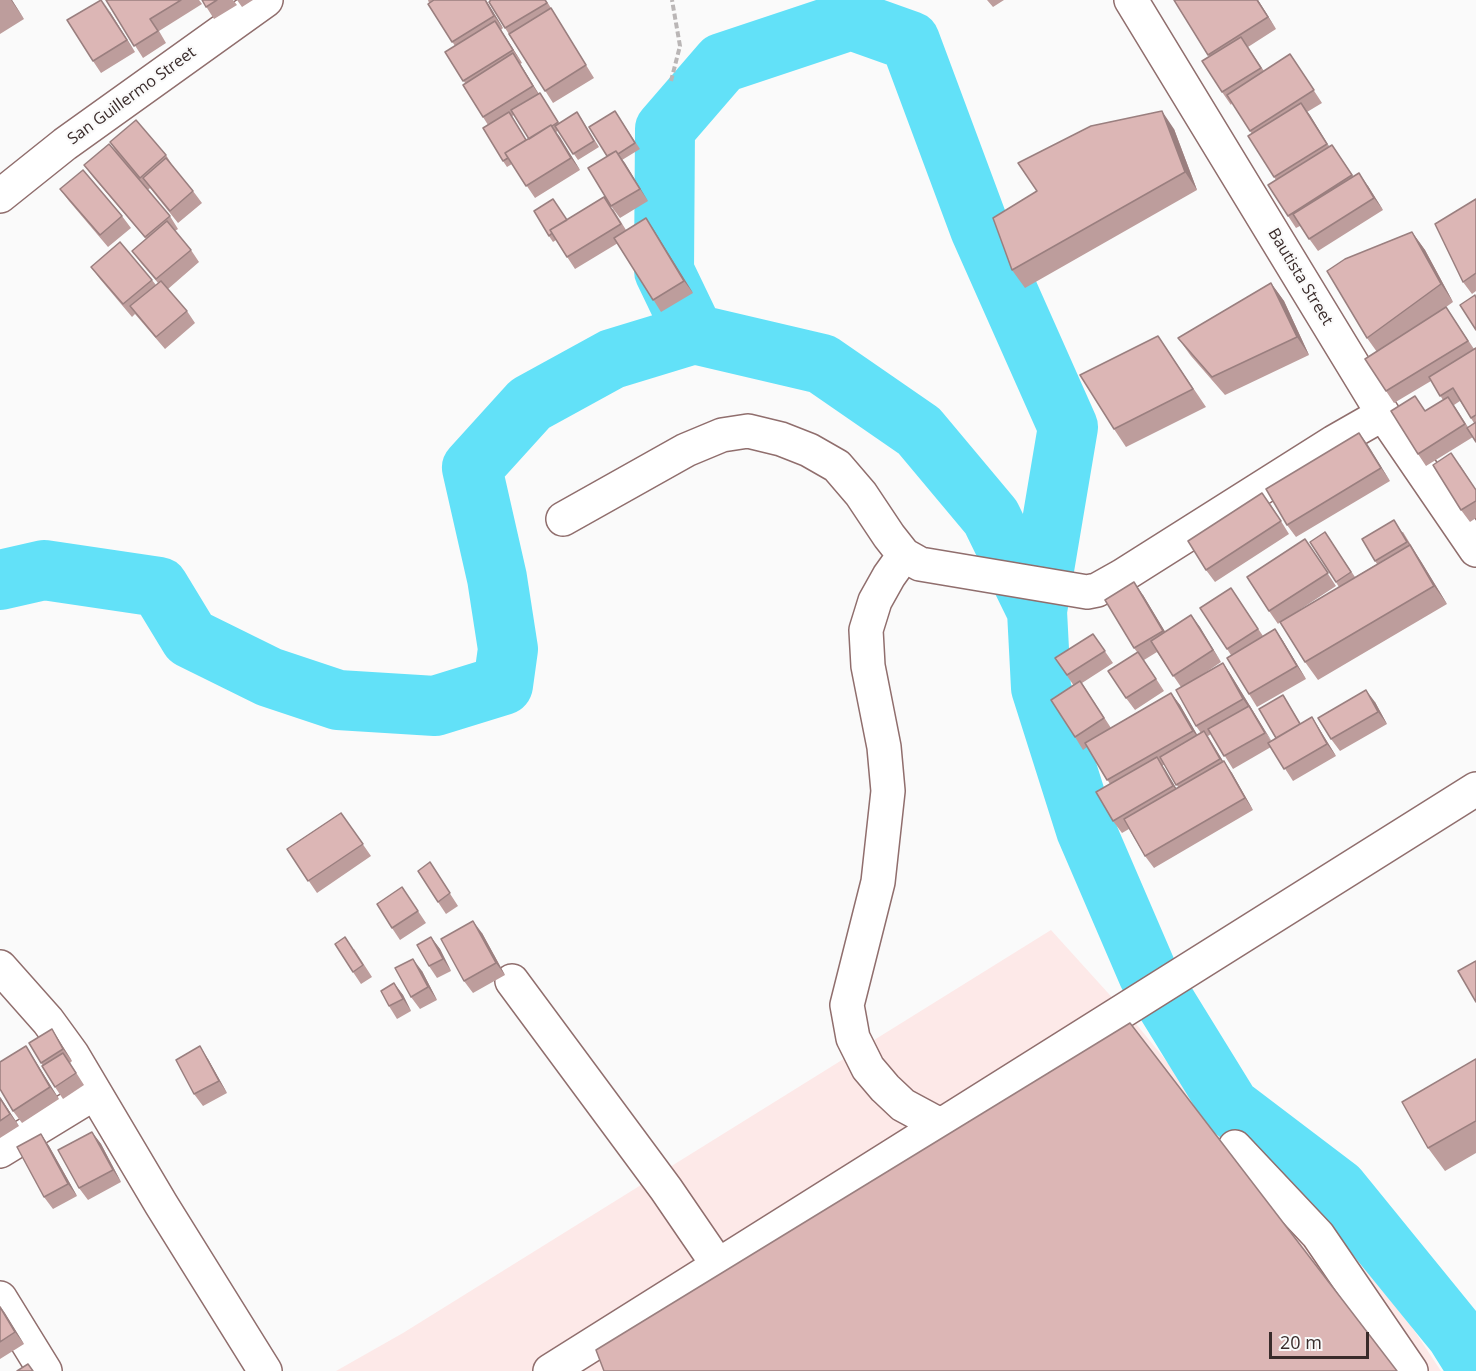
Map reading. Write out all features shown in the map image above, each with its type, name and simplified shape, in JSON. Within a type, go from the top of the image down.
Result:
[{"type":"street","name":"San Guillermo Street","points":[[0,196],[64,144],[266,0]]},
{"type":"street","name":"Bautista Street","points":[[1131,0],[1383,414],[1476,550]]},
{"type":"street","points":[[563,519],[686,450],[722,435],[748,431],[781,439],[809,450],[837,466],[861,494],[904,555],[920,564],[1087,592],[1097,590],[1122,576],[1383,414]]},
{"type":"street","points":[[904,555],[875,601],[866,630],[868,666],[884,747],[888,791],[878,882],[847,1005],[853,1038],[868,1068],[903,1105],[942,1126]]},
{"type":"street","points":[[550,1371],[1476,789]]},
{"type":"street","points":[[0,967],[48,1021],[72,1054],[161,1204],[265,1371]]},
{"type":"street","points":[[512,981],[666,1189],[718,1265]]},
{"type":"street","points":[[0,1151],[95,1093]]},
{"type":"street","points":[[1235,1147],[1318,1235],[1411,1371]]},
{"type":"street","points":[[0,1298],[45,1371]]},
{"type":"path","points":[[671,81],[680,46],[672,0]]},
{"type":"shaded area","points":[[1051,930],[1137,1025],[1226,1134],[1310,1173],[1441,1371],[336,1371],[403,1333]]},
{"type":"building","points":[[101,0],[127,40],[93,61],[67,20]]},
{"type":"building","points":[[106,0],[181,0],[150,19],[158,31],[134,46]]},
{"type":"building","points":[[202,0],[217,0],[206,7]]},
{"type":"building","points":[[434,0],[485,0],[494,16],[452,42],[428,4]]},
{"type":"building","points":[[491,0],[545,0],[547,3],[505,28],[489,2]]},
{"type":"building","points":[[1174,0],[1257,0],[1268,17],[1208,55]]},
{"type":"building","points":[[551,8],[586,65],[545,91],[509,34]]},
{"type":"building","points":[[495,21],[513,50],[463,81],[445,52]]},
{"type":"building","points":[[1241,37],[1261,68],[1222,92],[1202,61]]},
{"type":"building","points":[[513,53],[533,86],[483,117],[463,85]]},
{"type":"building","points":[[1290,54],[1314,90],[1250,131],[1227,95]]},
{"type":"building","points":[[540,93],[558,122],[529,139],[511,110]]},
{"type":"building","points":[[1301,103],[1327,144],[1274,177],[1248,136]]},
{"type":"building","points":[[615,111],[635,143],[618,154],[616,151],[607,156],[589,127]]},
{"type":"building","points":[[1162,111],[1185,172],[1012,270],[993,218],[1037,191],[1018,163],[1091,126]]},
{"type":"building","points":[[509,112],[526,140],[505,153],[508,158],[503,161],[483,128]]},
{"type":"building","points":[[577,112],[594,141],[573,154],[555,126]]},
{"type":"building","points":[[136,120],[166,155],[140,178],[110,142]]},
{"type":"building","points":[[551,125],[571,158],[526,186],[505,153]]},
{"type":"building","points":[[109,144],[170,216],[145,237],[84,165]]},
{"type":"building","points":[[1332,145],[1352,175],[1288,216],[1268,185]]},
{"type":"building","points":[[616,151],[640,189],[611,206],[588,168]]},
{"type":"building","points":[[166,158],[193,191],[170,211],[143,178]]},
{"type":"building","points":[[83,170],[122,216],[100,235],[60,189]]},
{"type":"building","points":[[1359,173],[1374,198],[1309,239],[1293,214]]},
{"type":"building","points":[[604,197],[621,224],[567,257],[550,230]]},
{"type":"building","points":[[553,199],[567,220],[550,230],[552,233],[549,236],[534,211]]},
{"type":"building","points":[[1476,199],[1476,273],[1463,282],[1435,224]]},
{"type":"building","points":[[646,218],[684,281],[653,300],[614,238]]},
{"type":"building","points":[[167,221],[191,250],[156,279],[132,251]]},
{"type":"building","points":[[1412,232],[1441,284],[1367,338],[1327,271],[1345,259]]},
{"type":"building","points":[[120,242],[152,280],[123,304],[91,267]]},
{"type":"building","points":[[161,281],[187,311],[156,337],[130,306]]},
{"type":"building","points":[[1271,283],[1297,337],[1212,377],[1178,338]]},
{"type":"building","points":[[1475,295],[1476,298],[1476,330],[1460,305]]},
{"type":"building","points":[[1446,307],[1468,341],[1386,391],[1365,359]]},
{"type":"building","points":[[1158,336],[1193,389],[1114,429],[1080,375]]},
{"type":"building","points":[[1476,348],[1476,415],[1471,418],[1453,388],[1440,396],[1429,377]]},
{"type":"building","points":[[1415,396],[1425,411],[1448,397],[1465,424],[1418,454],[1391,411]]},
{"type":"building","points":[[1476,422],[1476,442],[1467,428]]},
{"type":"building","points":[[1359,433],[1381,468],[1287,525],[1266,489]]},
{"type":"building","points":[[1451,453],[1476,490],[1476,501],[1461,510],[1433,465]]},
{"type":"building","points":[[1262,493],[1281,521],[1206,570],[1188,541]]},
{"type":"building","points":[[1394,520],[1407,542],[1375,561],[1362,539]]},
{"type":"building","points":[[1325,532],[1351,572],[1336,582],[1310,542]]},
{"type":"building","points":[[1305,539],[1328,573],[1269,611],[1247,577]]},
{"type":"building","points":[[1410,545],[1434,586],[1305,662],[1280,622]]},
{"type":"building","points":[[1134,582],[1163,631],[1134,648],[1105,600]]},
{"type":"building","points":[[1231,588],[1258,629],[1227,649],[1200,608]]},
{"type":"building","points":[[1191,615],[1213,650],[1173,676],[1151,641]]},
{"type":"building","points":[[1275,629],[1297,666],[1249,694],[1227,658]]},
{"type":"building","points":[[1093,634],[1105,651],[1067,675],[1055,658]]},
{"type":"building","points":[[1138,652],[1156,679],[1126,698],[1108,671]]},
{"type":"building","points":[[1223,663],[1243,699],[1196,726],[1176,690]]},
{"type":"building","points":[[1080,681],[1104,718],[1075,737],[1051,700]]},
{"type":"building","points":[[1366,690],[1378,712],[1331,739],[1318,718]]},
{"type":"building","points":[[1171,693],[1193,731],[1107,780],[1085,743]]},
{"type":"building","points":[[1283,695],[1300,724],[1276,738],[1259,709]]},
{"type":"building","points":[[1249,706],[1265,733],[1224,756],[1208,729]]},
{"type":"building","points":[[1312,717],[1327,744],[1284,769],[1268,743]]},
{"type":"building","points":[[1204,731],[1220,759],[1176,785],[1160,757]]},
{"type":"building","points":[[1157,757],[1173,786],[1113,821],[1096,792]]},
{"type":"building","points":[[1224,761],[1245,798],[1145,856],[1124,819]]},
{"type":"building","points":[[341,813],[363,844],[308,881],[287,849]]},
{"type":"building","points":[[430,862],[450,893],[438,902],[418,871]]},
{"type":"building","points":[[402,887],[418,911],[392,928],[377,904]]},
{"type":"building","points":[[473,921],[496,963],[464,981],[441,939]]},
{"type":"building","points":[[345,937],[363,965],[353,972],[335,944]]},
{"type":"building","points":[[431,937],[443,959],[429,966],[417,945]]},
{"type":"building","points":[[413,959],[428,987],[411,997],[395,968]]},
{"type":"building","points":[[1476,961],[1476,1002],[1458,971]]},
{"type":"building","points":[[394,983],[403,999],[389,1006],[381,991]]},
{"type":"building","points":[[1130,1023],[1397,1371],[604,1371],[596,1350]]},
{"type":"building","points":[[52,1029],[63,1049],[41,1063],[29,1043]]},
{"type":"building","points":[[26,1046],[50,1087],[13,1111],[0,1089],[0,1062]]},
{"type":"building","points":[[200,1046],[219,1081],[194,1094],[176,1060]]},
{"type":"building","points":[[63,1053],[76,1073],[55,1087],[42,1066]]},
{"type":"building","points":[[1476,1059],[1476,1121],[1428,1148],[1402,1102]]},
{"type":"building","points":[[0,1098],[10,1114],[0,1121]]},
{"type":"building","points":[[92,1132],[113,1170],[79,1188],[58,1150]]},
{"type":"building","points":[[41,1134],[68,1184],[44,1197],[17,1147]]},
{"type":"building","points":[[0,1307],[15,1332],[0,1342]]},
{"type":"building","points":[[28,1364],[33,1371],[17,1371]]},
{"type":"waterway","points":[[689,323],[664,271],[665,129],[722,63],[851,20],[910,41],[980,229],[1068,427],[1037,611]]},
{"type":"waterway","points":[[0,580],[44,570],[159,587],[190,638],[269,677],[338,700],[435,706],[503,685],[508,649],[497,578],[472,468],[530,404],[612,359],[694,334],[822,364],[919,431],[991,517],[1037,611],[1041,688],[1086,830],[1148,974],[1230,1107],[1338,1189],[1456,1334],[1476,1366]]}]
